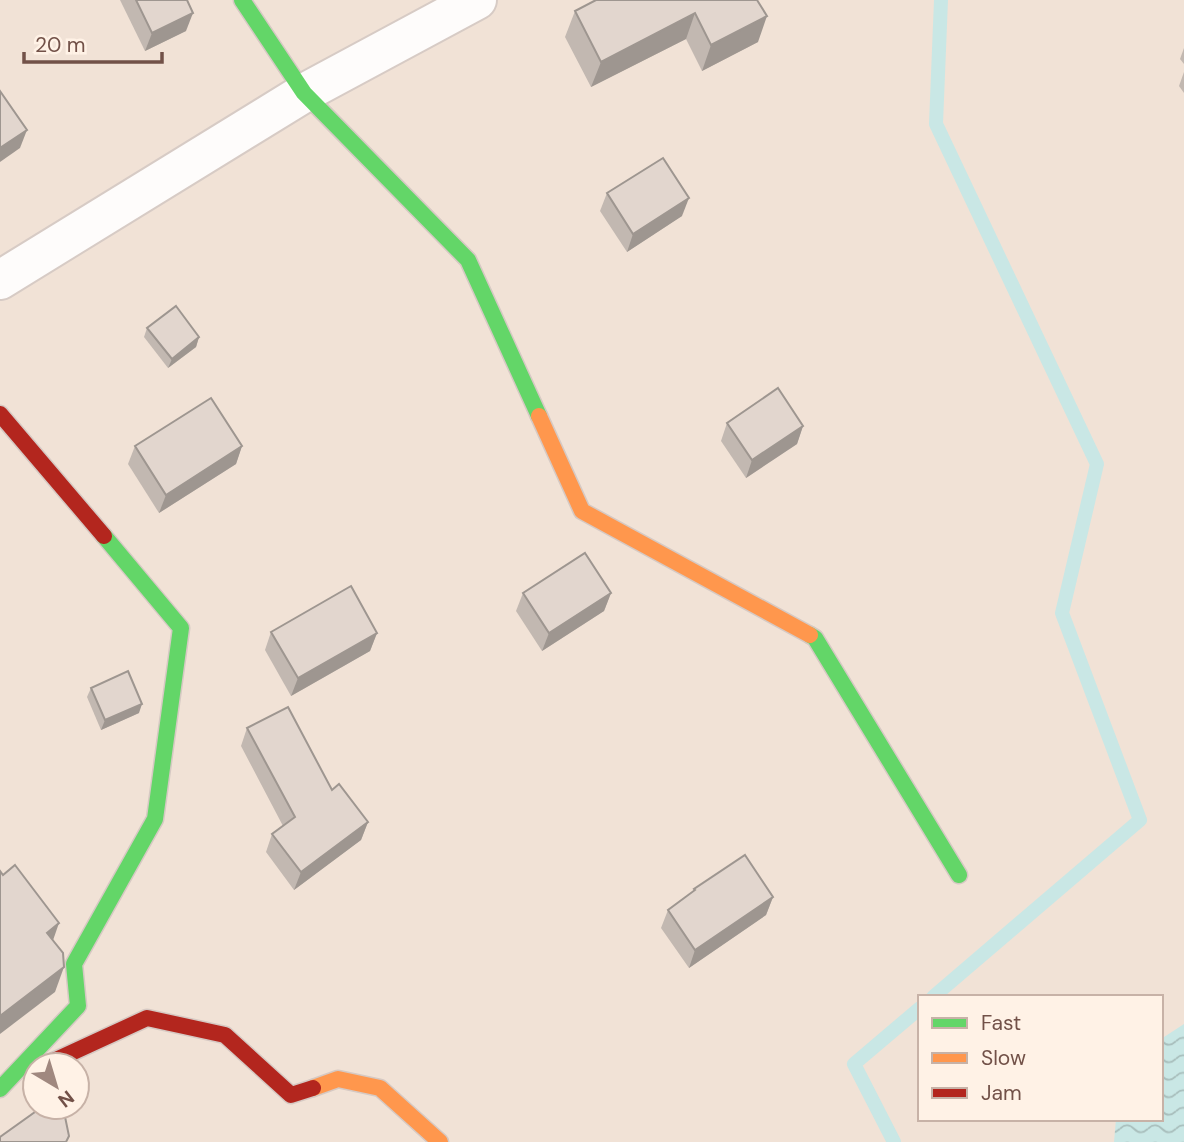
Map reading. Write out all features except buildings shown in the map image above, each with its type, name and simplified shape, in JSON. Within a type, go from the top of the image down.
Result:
[{"type":"street","points":[[242,0],[304,93],[468,261],[582,511],[815,638],[959,875]]},
{"type":"street","points":[[0,280],[304,93],[477,0]]},
{"type":"street","points":[[0,414],[181,628],[155,819],[74,964],[78,1006],[15,1080]]},
{"type":"street","points":[[75,1051],[147,1018],[225,1035],[291,1095],[338,1079],[380,1088],[440,1142]]},
{"type":"shaded area","points":[[0,0],[1184,0],[1184,1142],[0,1142]]},
{"type":"water","points":[[1184,1024],[1184,1142],[1114,1142],[1116,1121],[1163,1121],[1163,1038]]},
{"type":"waterway","points":[[935,995],[1140,820],[1062,613],[1097,464],[936,124],[941,0]]},
{"type":"waterway","points":[[894,1142],[854,1064],[918,1010]]},
{"type":"traffic: fast","points":[[242,0],[304,93],[468,260],[539,416]]},
{"type":"traffic: fast","points":[[0,1089],[78,1006],[74,964],[155,819],[181,628],[104,536]]},
{"type":"traffic: fast","points":[[810,635],[815,638],[959,875]]},
{"type":"traffic: slow","points":[[539,416],[582,511],[810,635]]},
{"type":"traffic: slow","points":[[313,1088],[338,1079],[380,1088],[440,1142]]},
{"type":"traffic: jam","points":[[0,414],[104,536]]},
{"type":"traffic: jam","points":[[75,1051],[147,1018],[225,1035],[291,1095],[313,1088]]}]
